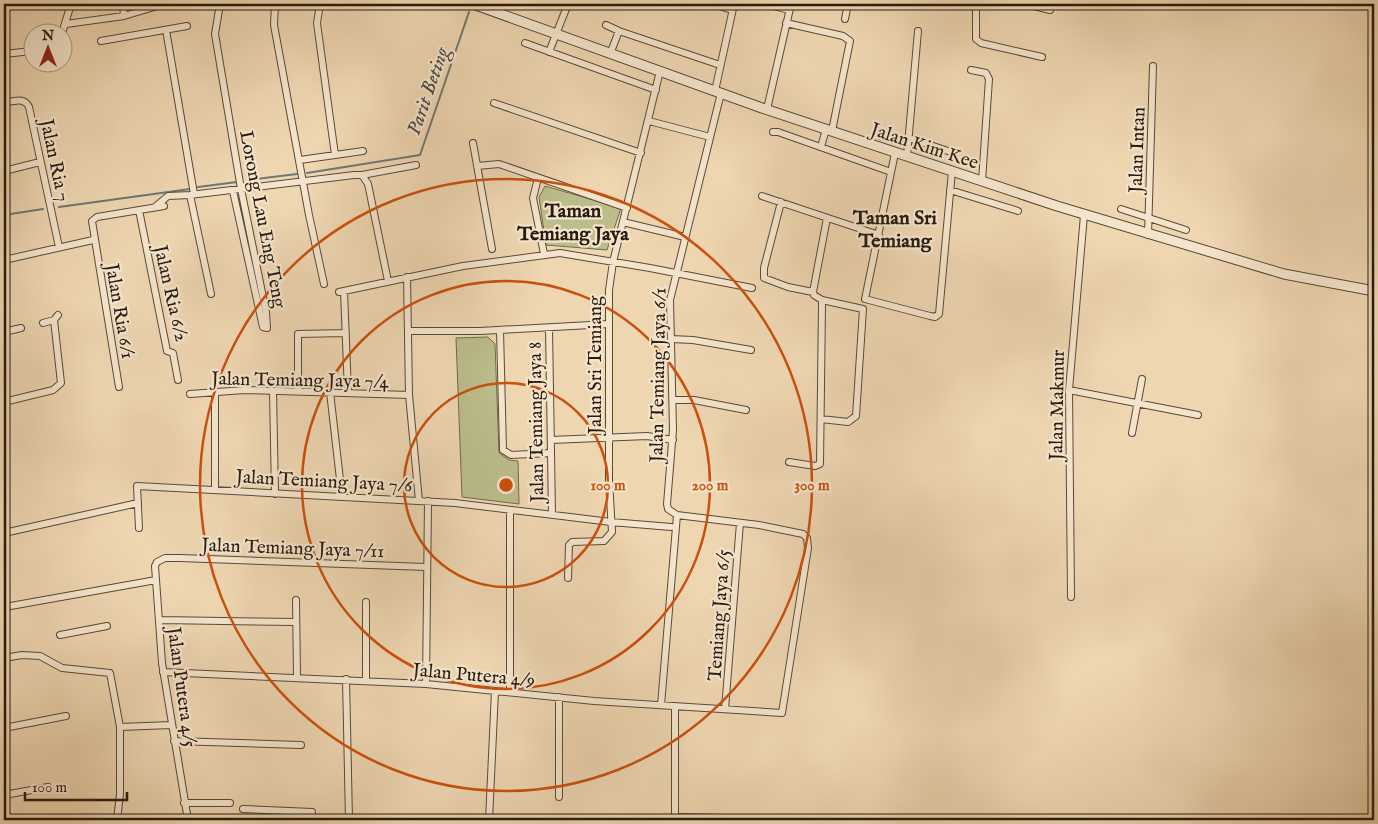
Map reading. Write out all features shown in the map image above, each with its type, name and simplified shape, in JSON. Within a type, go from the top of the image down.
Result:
[{"type":"street","points":[[66,22],[71,4]]},
{"type":"street","points":[[123,4],[124,16]]},
{"type":"street","points":[[72,23],[124,16],[164,4]]},
{"type":"street","name":"Lorong Lau Eng Teng","points":[[220,4],[215,34],[266,312],[267,328],[263,327],[233,191]]},
{"type":"street","points":[[275,4],[274,25],[324,284]]},
{"type":"street","points":[[320,4],[317,23],[335,155]]},
{"type":"street","name":"Jalan Kim Kee","points":[[473,4],[495,8],[556,35],[766,109],[1084,215],[1284,274],[1374,291]]},
{"type":"street","points":[[549,52],[568,4]]},
{"type":"street","points":[[713,4],[733,7]]},
{"type":"street","points":[[766,4],[790,7],[766,109]]},
{"type":"street","points":[[845,19],[848,4]]},
{"type":"street","points":[[976,4],[976,38],[981,42],[1042,57]]},
{"type":"street","points":[[1026,4],[1050,10]]},
{"type":"street","name":"Jalan Temiang Jaya 6/1","points":[[661,705],[675,514],[667,504],[673,440],[670,300],[710,137],[718,92],[720,65],[733,7]]},
{"type":"street","points":[[786,23],[843,36],[850,41],[829,130],[821,147]]},
{"type":"street","points":[[606,25],[720,65]]},
{"type":"street","points":[[101,41],[188,26]]},
{"type":"street","points":[[166,30],[211,294]]},
{"type":"street","points":[[610,54],[619,31]]},
{"type":"street","points":[[907,156],[918,31]]},
{"type":"street","points":[[525,43],[656,90]]},
{"type":"street","points":[[4,54],[22,52]]},
{"type":"street","name":"Jalan Intan","points":[[1148,235],[1154,66]]},
{"type":"street","points":[[970,70],[986,73],[989,79],[982,181]]},
{"type":"street","name":"Jalan Sri Temiang","points":[[568,578],[569,545],[572,542],[604,541],[611,535],[609,290],[613,262],[660,72]]},
{"type":"street","name":"Jalan Ria 7","points":[[4,103],[22,100],[28,104],[59,247]]},
{"type":"street","points":[[494,103],[641,153]]},
{"type":"street","points":[[648,121],[710,137]]},
{"type":"street","points":[[773,132],[778,132],[891,172]]},
{"type":"street","points":[[880,136],[954,153]]},
{"type":"street","points":[[474,143],[492,249]]},
{"type":"street","points":[[300,160],[363,151]]},
{"type":"street","points":[[895,153],[865,299],[930,316],[935,317],[939,314],[952,171]]},
{"type":"street","points":[[4,171],[40,162]]},
{"type":"street","points":[[477,166],[499,164],[627,208]]},
{"type":"street","points":[[154,208],[168,196],[193,190],[233,191],[241,183],[302,174],[362,175],[416,165]]},
{"type":"street","points":[[362,175],[368,184],[388,281]]},
{"type":"street","points":[[538,178],[534,198],[544,254]]},
{"type":"street","points":[[950,190],[1018,211]]},
{"type":"street","points":[[762,196],[879,235]]},
{"type":"street","points":[[781,202],[764,268],[764,278],[788,287],[813,292],[814,295],[822,300],[863,309],[856,416],[848,422],[821,419]]},
{"type":"street","points":[[139,210],[164,206]]},
{"type":"street","points":[[1121,209],[1186,230]]},
{"type":"street","name":"Jalan Ria 6/1","points":[[119,387],[93,240],[92,222],[97,217],[139,210]]},
{"type":"street","name":"Jalan Ria 6/2","points":[[139,210],[167,351],[173,354],[175,359],[178,380]]},
{"type":"street","name":"Jalan Makmur","points":[[1071,597],[1069,390],[1084,215]]},
{"type":"street","points":[[813,292],[828,218]]},
{"type":"street","points":[[623,222],[685,237]]},
{"type":"street","name":"Jalan Ria 6/1","points":[[4,260],[93,240]]},
{"type":"street","points":[[348,393],[346,333],[341,292],[407,276],[544,254],[570,254],[752,288]]},
{"type":"street","points":[[407,276],[410,395],[419,501]]},
{"type":"street","points":[[789,462],[815,466],[820,464],[822,300]]},
{"type":"street","points":[[4,402],[53,390],[61,383],[56,318],[43,322]]},
{"type":"street","points":[[408,331],[500,330],[609,324]]},
{"type":"street","points":[[4,332],[21,328]]},
{"type":"street","name":"Jalan Temiang Jaya 8","points":[[549,328],[552,515]]},
{"type":"street","points":[[500,330],[503,450],[511,455],[551,453]]},
{"type":"street","points":[[298,391],[298,334],[346,333]]},
{"type":"street","points":[[671,339],[693,340],[751,350]]},
{"type":"street","points":[[1132,433],[1142,379]]},
{"type":"street","points":[[1069,390],[1198,415]]},
{"type":"street","points":[[273,391],[275,494]]},
{"type":"street","name":"Jalan Temiang Jaya 7/4","points":[[190,394],[298,391],[410,395]]},
{"type":"street","points":[[215,392],[215,490]]},
{"type":"street","points":[[330,392],[342,497]]},
{"type":"street","points":[[673,400],[694,400],[746,410]]},
{"type":"street","points":[[551,440],[647,436],[673,440]]},
{"type":"street","name":"Jalan Temiang Jaya 7/6","points":[[139,528],[137,486],[428,501],[671,527]]},
{"type":"street","points":[[426,684],[428,501]]},
{"type":"street","points":[[4,533],[138,503]]},
{"type":"street","points":[[510,510],[510,692]]},
{"type":"street","points":[[675,514],[740,523]]},
{"type":"street","name":"Jalan Putera 4/9","points":[[163,672],[297,676],[426,684],[559,697],[782,713],[808,548],[807,538],[803,534],[740,523]]},
{"type":"street","name":"Temiang Jaya 6/5","points":[[725,709],[740,523]]},
{"type":"street","name":"Jalan Temiang Jaya 7/11","points":[[160,559],[426,567]]},
{"type":"street","name":"Jalan Putera 4/5","points":[[160,559],[155,566],[163,672],[188,820]]},
{"type":"street","points":[[6,607],[156,580]]},
{"type":"street","points":[[296,600],[297,676]]},
{"type":"street","points":[[366,602],[366,681]]},
{"type":"street","points":[[158,620],[296,622]]},
{"type":"street","points":[[60,635],[107,626]]},
{"type":"street","points":[[4,658],[22,655],[40,656],[62,668],[110,673],[120,727],[120,794],[117,820]]},
{"type":"street","points":[[346,679],[349,820]]},
{"type":"street","points":[[489,820],[495,691]]},
{"type":"street","points":[[559,697],[559,797]]},
{"type":"street","points":[[674,706],[675,817],[721,818],[721,820]]},
{"type":"street","points":[[4,728],[66,716]]},
{"type":"street","points":[[120,727],[171,724]]},
{"type":"street","points":[[174,741],[301,745]]},
{"type":"street","points":[[4,795],[48,787]]},
{"type":"street","points":[[184,803],[230,803]]},
{"type":"street","points":[[243,809],[312,812]]},
{"type":"street","points":[[285,811],[286,820]]},
{"type":"green space","points":[[545,186],[621,208],[607,250],[546,245],[539,197]]},
{"type":"green space","points":[[488,337],[495,344],[499,453],[509,460],[518,461],[519,504],[462,497],[456,338]]},
{"type":"waterway","name":"Parit Beting","points":[[307,173],[420,155],[469,12]]},
{"type":"waterway","name":"Parit Beting","points":[[248,180],[297,174]]},
{"type":"waterway","name":"Parit Beting","points":[[198,187],[237,182]]},
{"type":"waterway","name":"Parit Beting","points":[[59,207],[190,189]]},
{"type":"waterway","name":"Parit Beting","points":[[4,215],[43,209]]},
{"type":"district","name":"Taman Temiang Jaya","points":[[573,222]]},
{"type":"district","name":"Taman Sri Temiang","points":[[895,228]]}]
